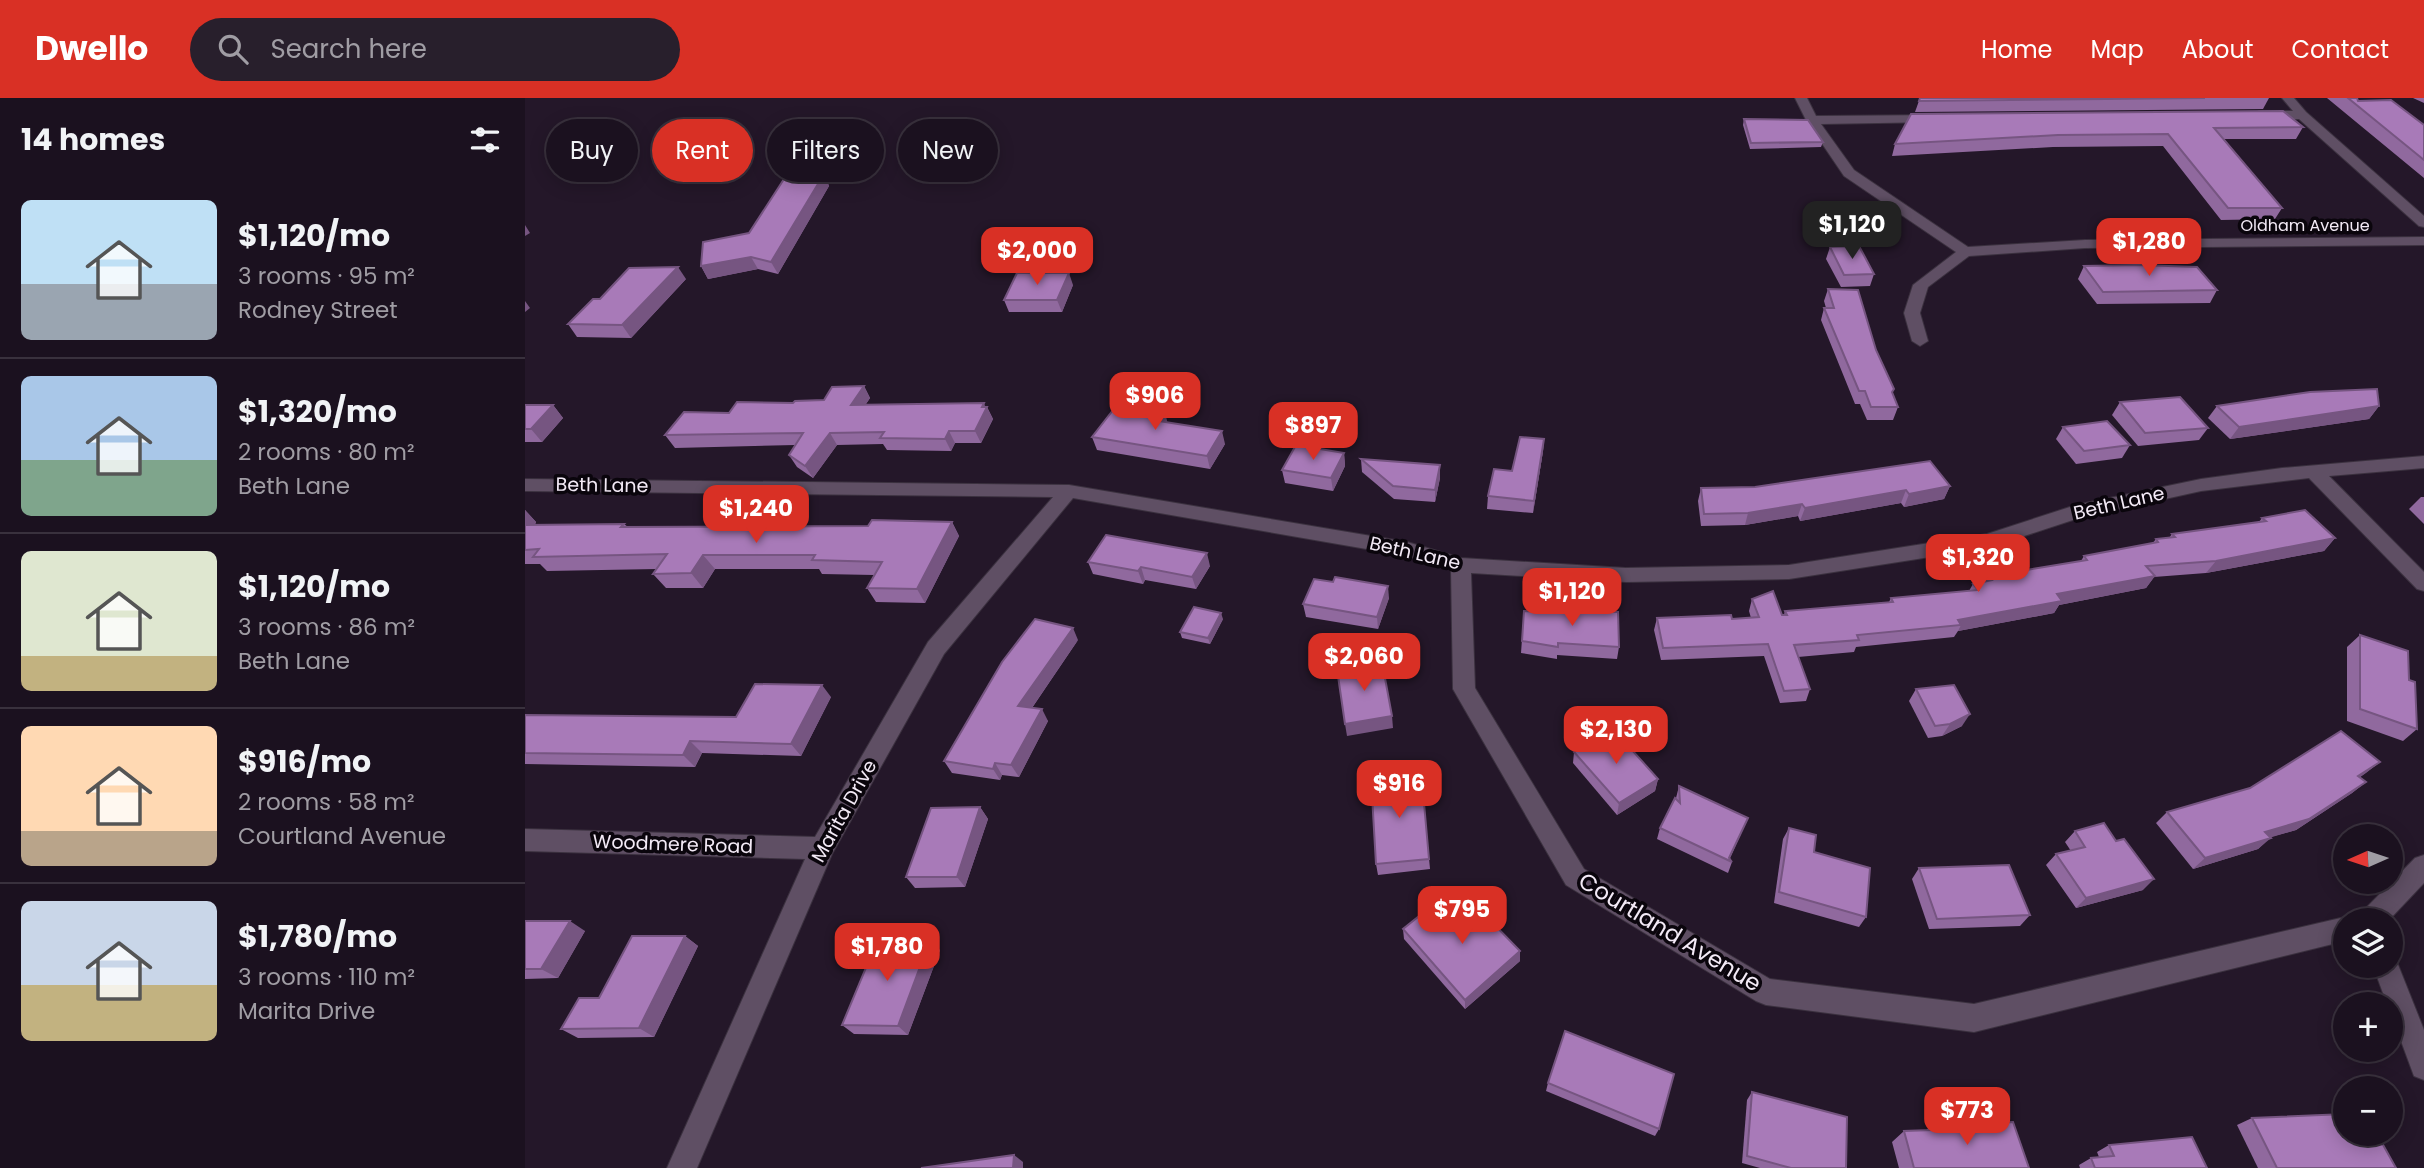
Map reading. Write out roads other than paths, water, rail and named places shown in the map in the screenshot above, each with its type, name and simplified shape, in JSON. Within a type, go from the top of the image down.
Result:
[{"type":"street","points":[[1801,98],[1812,120],[1849,173],[1965,252],[1921,285],[1912,313],[1920,341]]},
{"type":"street","points":[[2288,98],[2302,114],[2424,223]]},
{"type":"street","points":[[2249,115],[2302,114]]},
{"type":"street","points":[[1812,120],[1951,118]]},
{"type":"street","name":"Oldham Avenue","points":[[1965,252],[2085,244],[2424,241]]},
{"type":"street","name":"Beth Lane","points":[[525,485],[1069,491],[1407,549],[1461,565],[1626,575],[1789,572],[1988,541],[2076,512],[2201,485],[2313,471],[2424,462]]},
{"type":"street","points":[[2313,471],[2424,584]]},
{"type":"street","name":"Marita Drive","points":[[682,1168],[822,848],[936,648],[1069,491]]},
{"type":"street","name":"Courtland Avenue","points":[[1461,565],[1464,689],[1575,877],[1766,992],[1975,1018],[2333,932]]},
{"type":"street","name":"Woodmere Road","points":[[525,840],[822,848]]},
{"type":"street","points":[[2384,908],[2424,866]]},
{"type":"street","points":[[2391,978],[2424,1066]]}]
